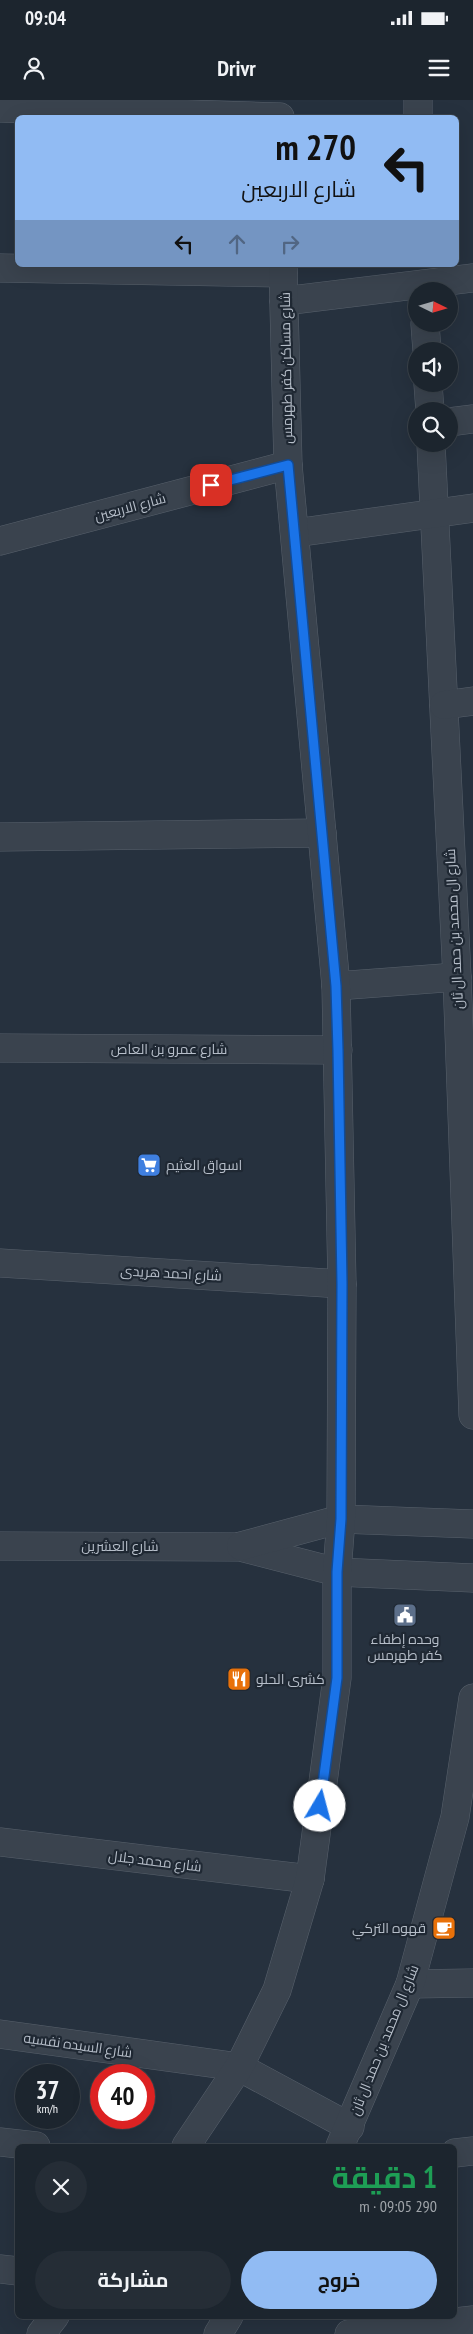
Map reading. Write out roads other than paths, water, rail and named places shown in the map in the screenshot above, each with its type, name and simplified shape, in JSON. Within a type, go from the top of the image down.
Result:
[{"type":"street","points":[[418,100],[418,115]]},
{"type":"street","points":[[0,108],[280,111]]},
{"type":"street","points":[[0,268],[283,269]]},
{"type":"street","name":"شارع مساكن كفر طهرمس","points":[[187,2144],[239,2067],[277,1990],[310,1880],[337,1678],[337,1572],[341,1519],[342,1284],[336,986],[288,465],[283,269]]},
{"type":"street","points":[[284,301],[423,280],[473,278]]},
{"type":"street","points":[[458,421],[473,419]]},
{"type":"street","name":"شارع ال محمد بن حمد ال ثان","points":[[431,452],[444,705],[463,900],[457,977],[470,1231],[473,1415]]},
{"type":"street","name":"شارع الاربعين","points":[[0,542],[288,465]]},
{"type":"street","points":[[294,533],[473,508]]},
{"type":"street","points":[[444,705],[473,701]]},
{"type":"street","points":[[0,837],[322,833]]},
{"type":"street","points":[[336,986],[457,977]]},
{"type":"street","name":"شارع عمرو بن العاص","points":[[0,1048],[338,1050]]},
{"type":"street","name":"شارع احمد هريدى","points":[[0,1263],[342,1284]]},
{"type":"street","name":"شارع العشرين","points":[[0,1546],[240,1546],[341,1519],[473,1524]]},
{"type":"street","name":"شارع العشرين","points":[[240,1546],[337,1572],[473,1578]]},
{"type":"street","name":"شارع ال محمد بن حمد ال ثان","points":[[345,2137],[410,1984],[464,1817],[473,1698]]},
{"type":"street","name":"شارع محمد جلال","points":[[0,1842],[310,1880]]},
{"type":"street","points":[[410,1984],[473,1983]]},
{"type":"street","name":"شارع السيده نفسيه","points":[[0,2034],[239,2067],[345,2137]]},
{"type":"street","points":[[0,2142],[18,2144]]},
{"type":"street","points":[[457,2153],[473,2151]]},
{"type":"street","points":[[0,2269],[15,2271]]},
{"type":"street","points":[[41,2334],[53,2319]]},
{"type":"street","points":[[218,2334],[227,2319]]},
{"type":"street","points":[[349,2334],[473,2320]]},
{"type":"place","name":"اسواق العثيم","points":[[149,1165]]},
{"type":"place","name":"وحده إطفاء كفر طهرمس","points":[[405,1615]]},
{"type":"place","name":"كشرى الحلو","points":[[239,1679]]},
{"type":"place","name":"قهوه التركي","points":[[444,1928]]}]
